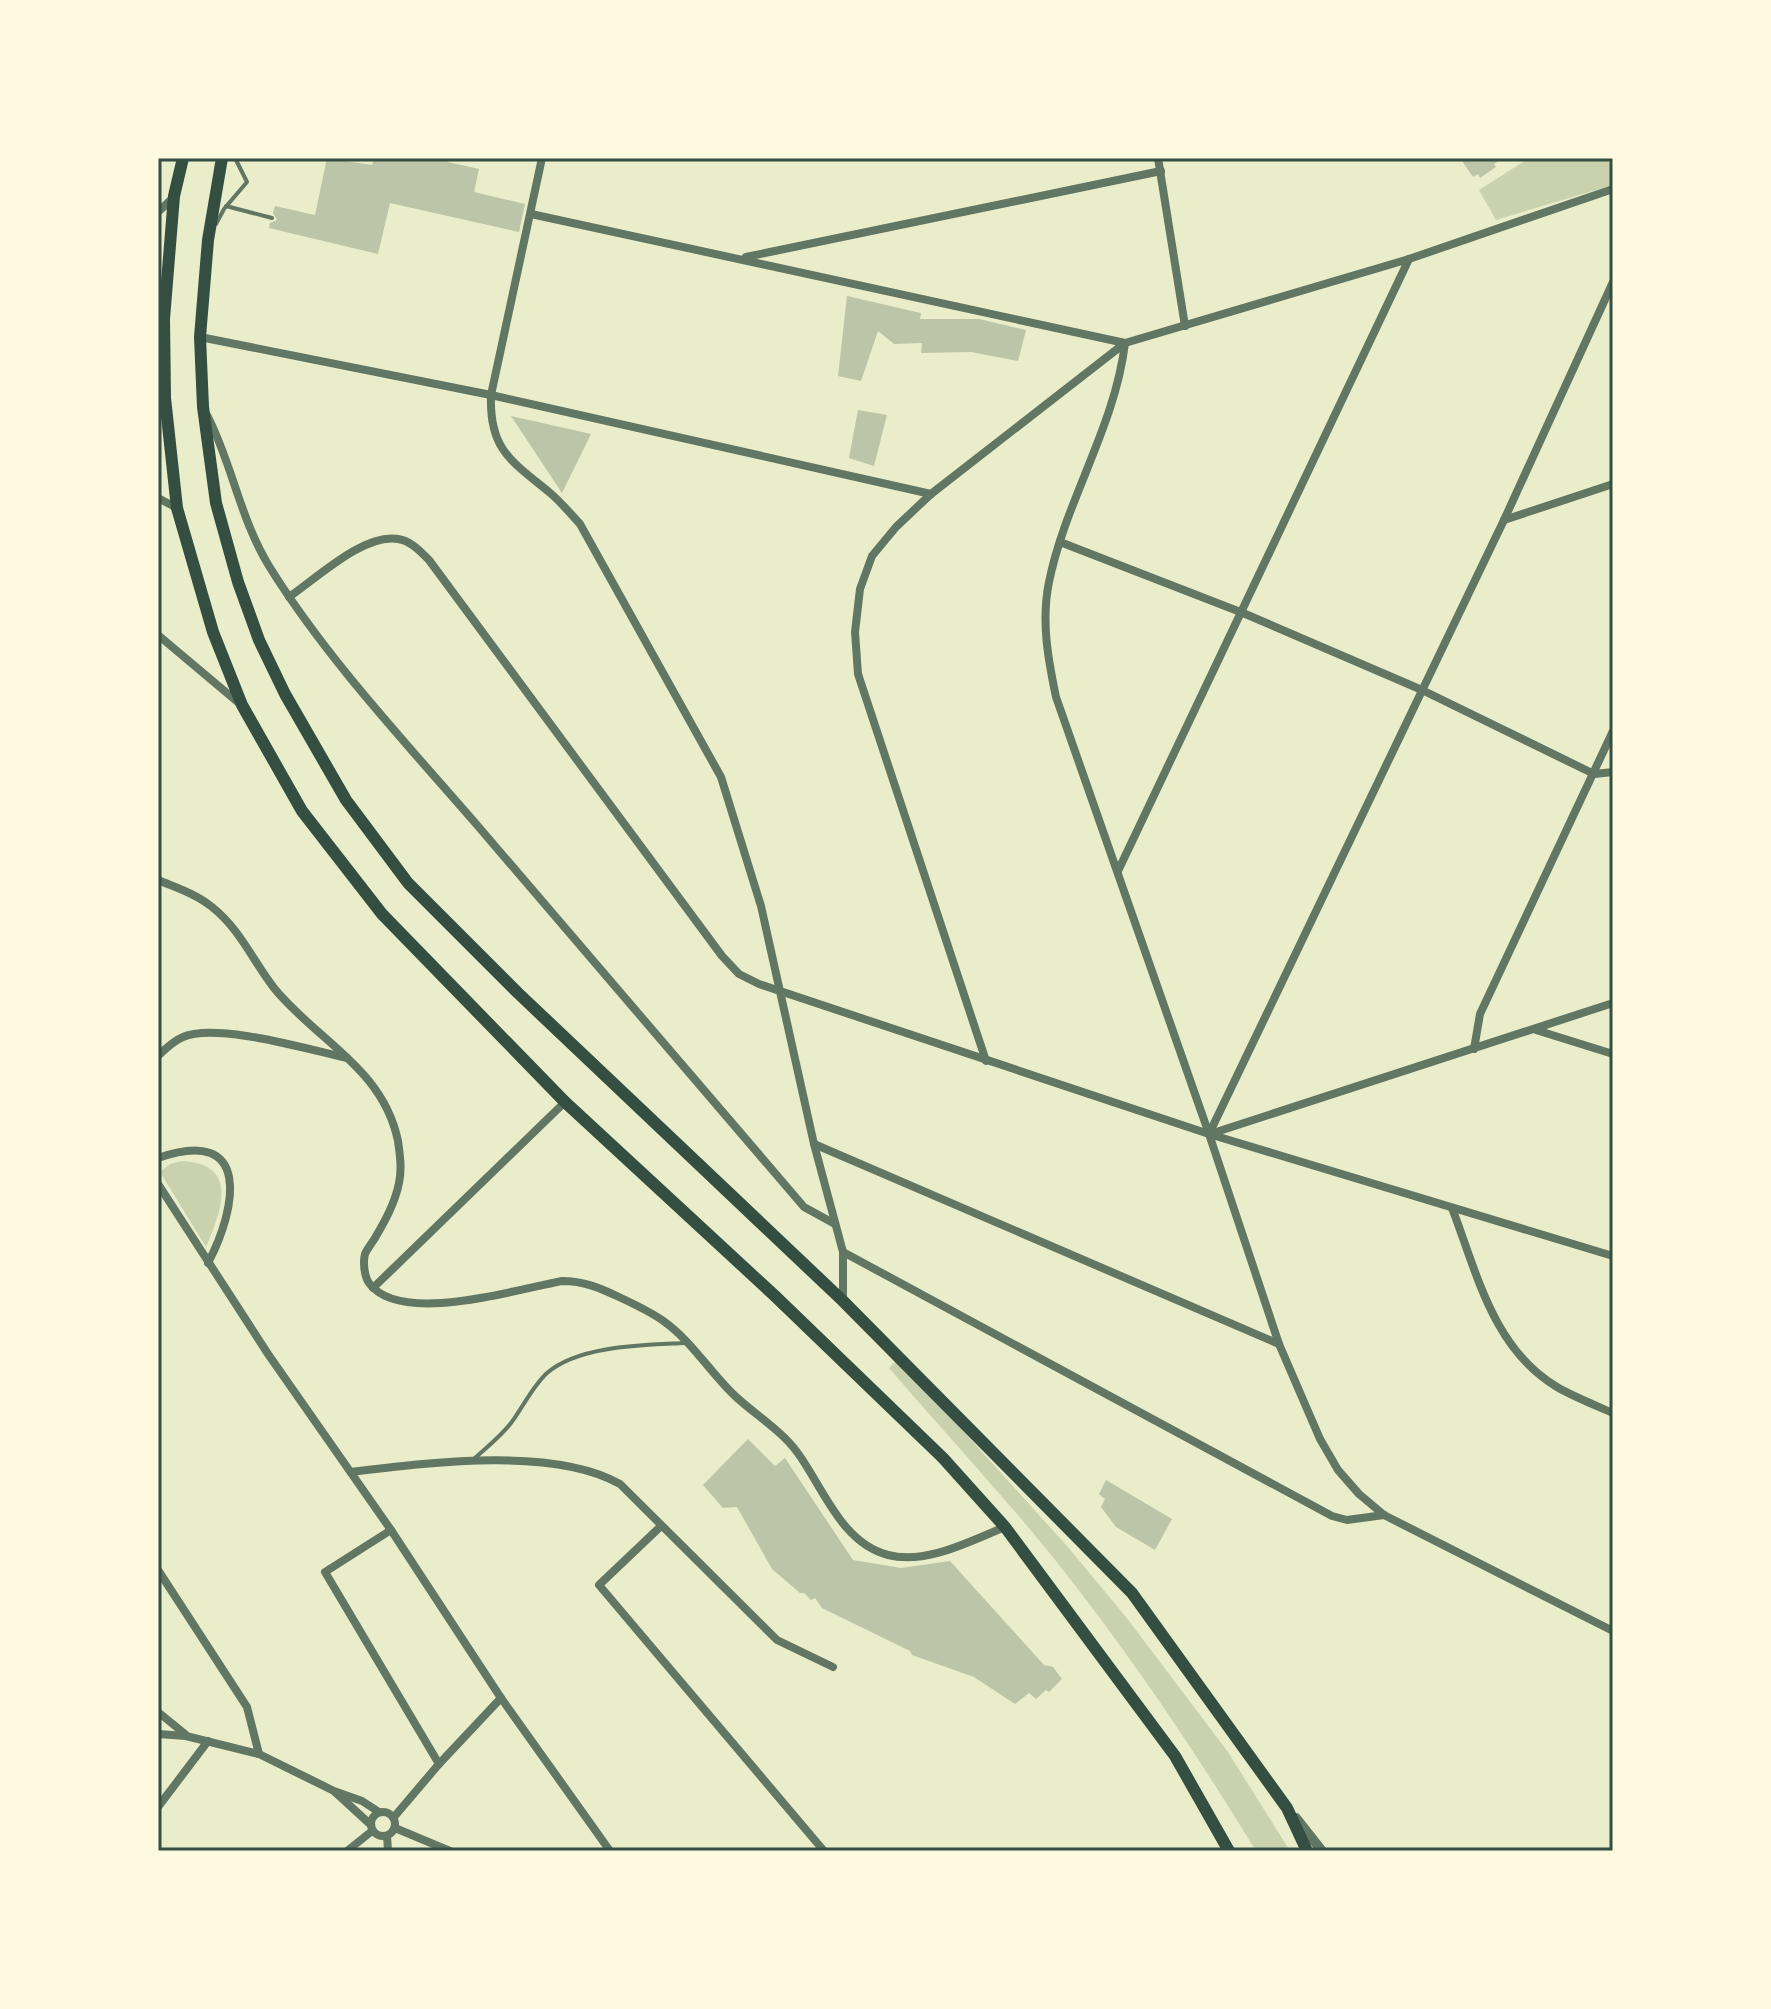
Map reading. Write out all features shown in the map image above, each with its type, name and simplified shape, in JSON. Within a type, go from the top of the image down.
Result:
[{"type":"main road","points":[[183,158],[174,196],[164,319],[165,398],[177,508],[213,632],[242,705],[302,811],[382,914],[565,1102],[775,1296],[943,1458],[1005,1527],[1175,1756],[1229,1851]]},
{"type":"main road","points":[[222,158],[208,240],[200,337],[203,407],[216,503],[238,582],[259,640],[285,694],[346,800],[408,883],[518,993],[843,1301],[1132,1593],[1287,1808],[1307,1851]]},
{"type":"street","points":[[542,158],[491,395],[490,420],[501,446],[515,466],[552,495],[580,524],[721,777],[761,906],[814,1144],[843,1252],[843,1301]]},
{"type":"street","points":[[1158,158],[1185,326]]},
{"type":"street","points":[[742,258],[1161,171]]},
{"type":"street","points":[[986,1061],[863,689],[855,632],[860,589],[872,556],[896,527],[931,494],[1125,343],[1409,259],[1613,189]]},
{"type":"street","points":[[158,212],[174,196]]},
{"type":"street","points":[[527,219],[742,258],[1125,343]]},
{"type":"street","points":[[1118,871],[1409,259]]},
{"type":"street","points":[[1209,1134],[1504,520],[1613,282]]},
{"type":"street","points":[[200,337],[491,395],[931,494]]},
{"type":"street","points":[[1125,343],[1121,374],[1060,542],[1049,582],[1045,619],[1047,654],[1056,697],[1279,1344],[1320,1439],[1338,1470],[1359,1494],[1384,1515],[1613,1631]]},
{"type":"street","points":[[203,407],[220,441],[240,505],[267,563],[289,597],[364,694],[804,1207],[835,1224]]},
{"type":"street","points":[[1504,520],[1613,484]]},
{"type":"street","points":[[158,498],[177,508]]},
{"type":"street","points":[[289,597],[365,544],[382,538],[400,539],[416,547],[429,560],[722,956],[739,974],[986,1061],[1209,1134],[1613,1256]]},
{"type":"street","points":[[1060,542],[1243,613],[1422,690],[1594,774],[1613,772]]},
{"type":"street","points":[[158,635],[242,705]]},
{"type":"street","points":[[1474,1049],[1480,1014],[1613,731]]},
{"type":"street","points":[[158,880],[191,893],[228,921],[286,1001],[352,1059],[385,1105],[393,1122],[401,1162],[399,1182],[390,1208],[365,1255],[366,1277],[373,1288],[397,1299],[433,1304],[455,1303],[562,1281],[579,1281],[599,1287],[664,1321],[726,1387],[795,1449],[839,1517],[862,1542],[875,1550],[915,1557],[958,1546],[1005,1527]]},
{"type":"street","points":[[1209,1134],[1613,1003]]},
{"type":"street","points":[[1535,1030],[1613,1054]]},
{"type":"street","points":[[158,1056],[182,1037],[212,1033],[245,1036],[352,1059]]},
{"type":"street","points":[[373,1288],[565,1102]]},
{"type":"street","points":[[814,1144],[1279,1344]]},
{"type":"street","points":[[158,1158],[175,1152],[200,1151],[220,1158],[228,1169],[229,1207],[217,1247],[208,1263]]},
{"type":"street","points":[[158,1184],[268,1354],[391,1530],[501,1698],[610,1851]]},
{"type":"street","points":[[1452,1208],[1496,1323],[1519,1357],[1556,1386],[1613,1413]]},
{"type":"street","points":[[843,1252],[1332,1516],[1347,1520],[1384,1515]]},
{"type":"street","points":[[351,1472],[471,1462],[543,1462],[586,1468],[620,1484],[777,1640],[833,1667]]},
{"type":"street","points":[[661,1526],[599,1585],[824,1851]]},
{"type":"street","points":[[391,1530],[325,1572],[439,1764]]},
{"type":"street","points":[[158,1570],[247,1707],[259,1754]]},
{"type":"street","points":[[394,1817],[501,1698]]},
{"type":"street","points":[[158,1712],[186,1736]]},
{"type":"street","points":[[158,1734],[186,1736],[259,1754],[334,1791],[362,1801],[379,1812],[390,1813],[394,1817],[395,1828]]},
{"type":"street","points":[[158,1807],[208,1741]]},
{"type":"street","points":[[334,1791],[381,1836],[387,1836],[395,1828]]},
{"type":"street","points":[[1287,1808],[1322,1851]]},
{"type":"street","points":[[347,1851],[371,1828],[371,1819],[379,1812]]},
{"type":"street","points":[[395,1828],[436,1848],[450,1851]]},
{"type":"street","points":[[387,1836],[388,1851]]},
{"type":"lane","points":[[208,240],[226,206],[247,182],[235,158]]},
{"type":"lane","points":[[226,206],[272,218]]},
{"type":"lane","points":[[471,1462],[510,1425],[547,1373],[577,1356],[687,1343]]},
{"type":"green space","points":[[1529,158],[1608,158],[1613,163],[1613,185],[1496,220],[1479,190]]},
{"type":"green space","points":[[182,1161],[200,1164],[219,1180],[220,1205],[206,1247],[160,1172],[170,1164]]},
{"type":"green space","points":[[898,1359],[1067,1546],[1126,1617],[1228,1752],[1290,1851],[1256,1851],[1160,1703],[1083,1596],[1015,1512],[889,1368]]},
{"type":"building","points":[[327,158],[372,165],[374,158],[448,158],[448,162],[479,169],[474,192],[525,204],[519,232],[390,203],[378,254],[269,228],[270,223],[277,220],[273,213],[275,206],[315,215]]},
{"type":"building","points":[[1460,158],[1503,158],[1480,178],[1478,174],[1473,177]]},
{"type":"building","points":[[847,296],[921,313],[920,319],[979,319],[1026,330],[1018,361],[971,352],[921,353],[922,343],[894,344],[878,331],[861,381],[838,376]]},
{"type":"building","points":[[858,410],[887,415],[874,466],[849,458]]},
{"type":"building","points":[[511,416],[591,434],[562,493]]},
{"type":"building","points":[[748,1439],[775,1466],[785,1458],[853,1560],[901,1568],[950,1561],[1044,1665],[1053,1667],[1062,1679],[1036,1699],[1029,1693],[1015,1704],[974,1677],[912,1655],[910,1651],[822,1608],[815,1598],[811,1600],[800,1593],[772,1569],[737,1507],[723,1508],[703,1485]]},
{"type":"building","points":[[1106,1480],[1172,1519],[1155,1550],[1116,1527],[1101,1507],[1105,1499],[1099,1494]]}]
